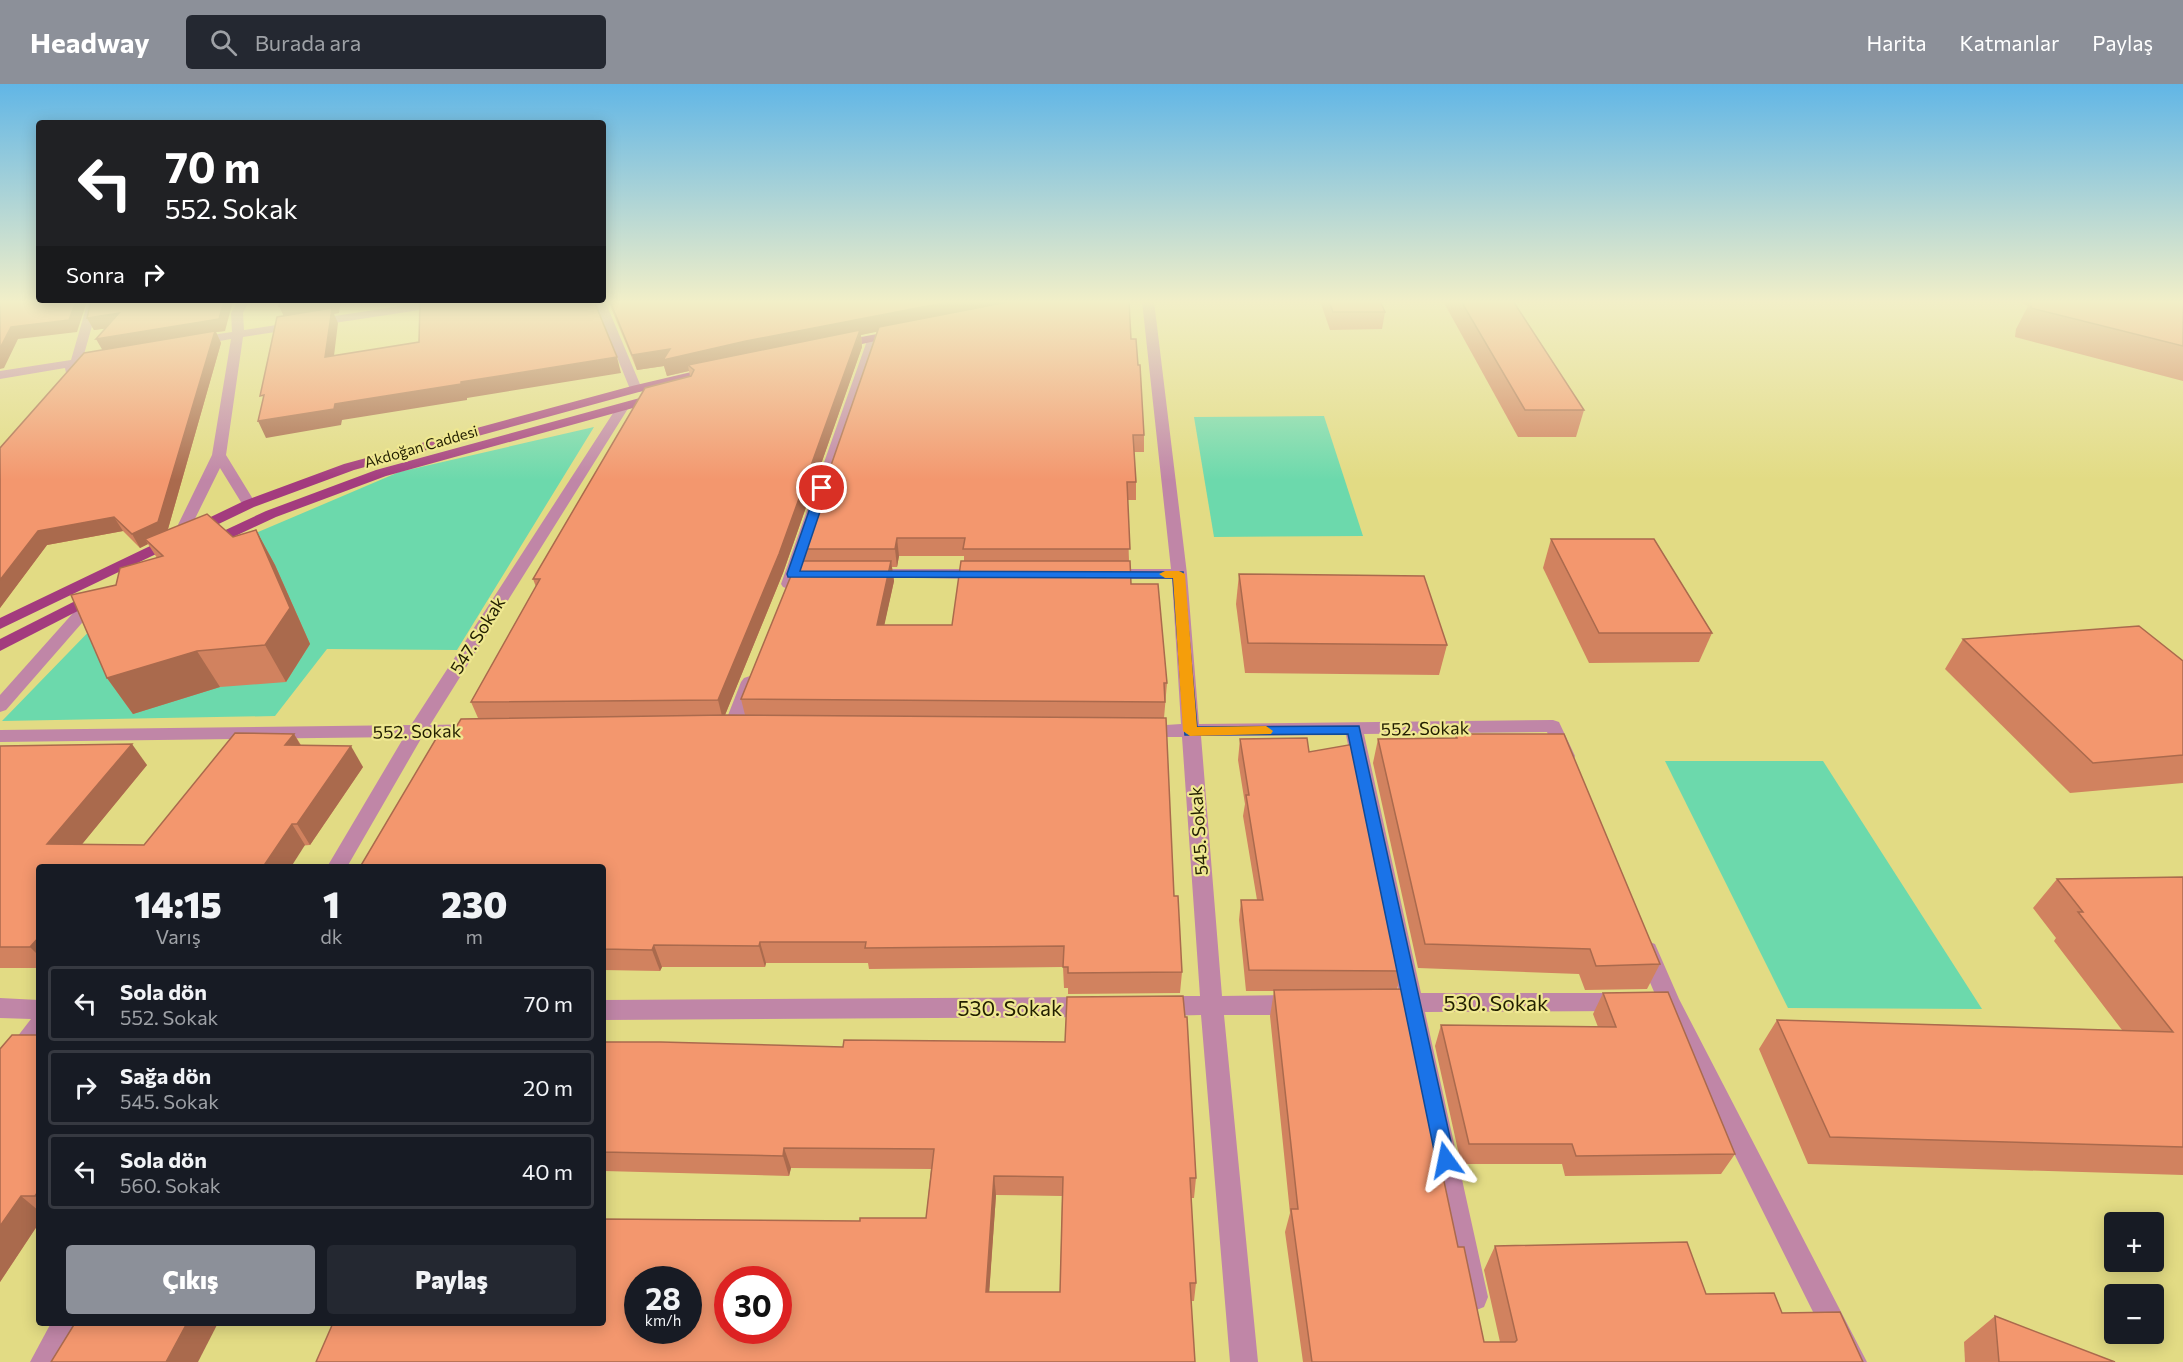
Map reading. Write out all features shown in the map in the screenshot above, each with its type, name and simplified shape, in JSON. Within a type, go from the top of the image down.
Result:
[{"type":"main road","name":"Akdoğan Caddesi","points":[[0,624],[249,504],[349,467],[636,389],[715,376],[623,407],[381,473],[271,514],[200,547]]},
{"type":"main road","points":[[0,646],[104,592]]},
{"type":"street","points":[[0,375],[90,361]]},
{"type":"street","points":[[179,537],[219,454],[234,361]]},
{"type":"street","points":[[624,361],[636,389]]},
{"type":"street","points":[[784,596],[798,574],[867,361]]},
{"type":"street","name":"545. Sokak","points":[[1155,361],[1179,574],[1212,1006],[1244,1362]]},
{"type":"street","points":[[61,381],[76,363]]},
{"type":"street","name":"547. Sokak","points":[[339,864],[417,730],[623,407]]},
{"type":"street","points":[[219,454],[249,504]]},
{"type":"street","points":[[851,574],[1003,574]]},
{"type":"street","points":[[1085,574],[1179,574]]},
{"type":"street","points":[[0,706],[104,592]]},
{"type":"street","points":[[732,728],[754,673]]},
{"type":"street","name":"552. Sokak","points":[[1120,731],[1553,726],[1572,770]]},
{"type":"street","points":[[709,728],[756,728]]},
{"type":"street","points":[[1354,729],[1478,1316]]},
{"type":"street","name":"552. Sokak","points":[[0,736],[499,730]]},
{"type":"street","points":[[1641,935],[1669,1002],[1853,1362]]},
{"type":"street","name":"530. Sokak","points":[[1366,1004],[1669,1002]]},
{"type":"street","points":[[1140,1006],[1318,1004]]},
{"type":"street","name":"530. Sokak","points":[[606,1010],[1116,1006]]},
{"type":"street","points":[[0,1008],[36,1010]]},
{"type":"street","points":[[0,1077],[36,1030]]},
{"type":"street","points":[[44,1362],[65,1326]]},
{"type":"green space","points":[[1324,416],[1363,536],[1214,537],[1194,417]]},
{"type":"green space","points":[[594,427],[457,650],[327,649],[275,716],[2,721],[134,585],[399,472]]},
{"type":"green space","points":[[1665,761],[1823,761],[1982,1009],[1788,1008]]},
{"type":"building","points":[[77,361],[206,361],[158,522],[132,534],[114,517],[38,531],[0,580],[0,448]]},
{"type":"building","points":[[268,361],[594,361],[335,404],[334,409],[258,421],[264,395],[260,396]]},
{"type":"building","points":[[709,361],[849,361],[779,554],[718,700],[471,702],[540,579],[533,579],[645,388],[691,376],[694,370],[688,365]]},
{"type":"building","points":[[867,361],[1138,361],[1140,365],[1144,435],[1133,435],[1136,482],[1127,482],[1130,549],[963,549],[965,538],[897,538],[895,549],[802,549]]},
{"type":"building","points":[[1496,361],[1552,361],[1584,410],[1525,410]]},
{"type":"building","points":[[207,514],[233,537],[256,530],[290,608],[265,645],[197,651],[107,678],[71,595],[116,585],[120,568],[163,556],[145,539]]},
{"type":"building","points":[[1551,539],[1654,539],[1712,633],[1599,633]]},
{"type":"building","points":[[797,561],[891,561],[877,625],[952,625],[961,561],[1130,561],[1131,584],[1158,584],[1167,683],[1164,683],[1165,702],[741,699]]},
{"type":"building","points":[[1239,574],[1424,576],[1447,645],[1248,643]]},
{"type":"building","points":[[2139,626],[2183,661],[2183,755],[2093,763],[1963,639]]},
{"type":"building","points":[[726,715],[1166,718],[1174,896],[1178,896],[1182,972],[1068,973],[1068,967],[1063,967],[1064,946],[865,948],[866,942],[760,942],[759,946],[654,945],[652,950],[606,949],[606,864],[362,864],[437,737],[450,737],[461,719]]},
{"type":"building","points":[[235,733],[294,734],[285,745],[351,746],[297,824],[292,824],[265,864],[36,864],[36,940],[30,947],[0,947],[0,746],[132,744],[47,844],[144,845]]},
{"type":"building","points":[[1456,734],[1564,734],[1660,964],[1596,966],[1590,949],[1425,944],[1378,739],[1457,738]]},
{"type":"building","points":[[1307,738],[1309,752],[1354,744],[1402,971],[1249,970],[1241,900],[1263,900],[1246,795],[1249,795],[1240,739]]},
{"type":"building","points":[[2183,877],[2183,1147],[1830,1137],[1777,1020],[2173,1032],[2078,912],[2083,912],[2057,879]]},
{"type":"building","points":[[1409,989],[1441,1139],[1435,1139],[1458,1247],[1464,1247],[1484,1342],[1515,1342],[1517,1340],[1495,1246],[1687,1242],[1706,1294],[1774,1293],[1782,1313],[1840,1312],[1863,1362],[1312,1362],[1291,1209],[1298,1209],[1274,990]]},
{"type":"building","points":[[1668,992],[1735,1154],[1576,1156],[1572,1144],[1469,1144],[1441,1025],[1616,1027],[1603,993]]},
{"type":"building","points":[[1183,996],[1185,1017],[1187,1017],[1196,1178],[1190,1178],[1196,1283],[1190,1283],[1195,1362],[316,1362],[332,1326],[606,1326],[606,1219],[860,1221],[860,1218],[926,1218],[934,1149],[784,1148],[783,1156],[606,1152],[606,1042],[843,1047],[844,1040],[1065,1042],[1067,997]],"holes":[[[994,1176],[1063,1177],[1060,1292],[986,1292]]]},
{"type":"building","points":[[12,1035],[36,1035],[36,1194],[21,1196],[0,1226],[0,1049]]},
{"type":"building","points":[[1995,1316],[2115,1362],[1999,1362]]},
{"type":"building","points":[[73,1326],[185,1326],[166,1362],[51,1362]]},
{"type":"slow traffic","points":[[1165,574],[1179,574],[1190,731],[1266,731]]},
{"type":"route","points":[[822,488],[793,574],[1179,574],[1190,731],[1354,729],[1446,1160]]}]
